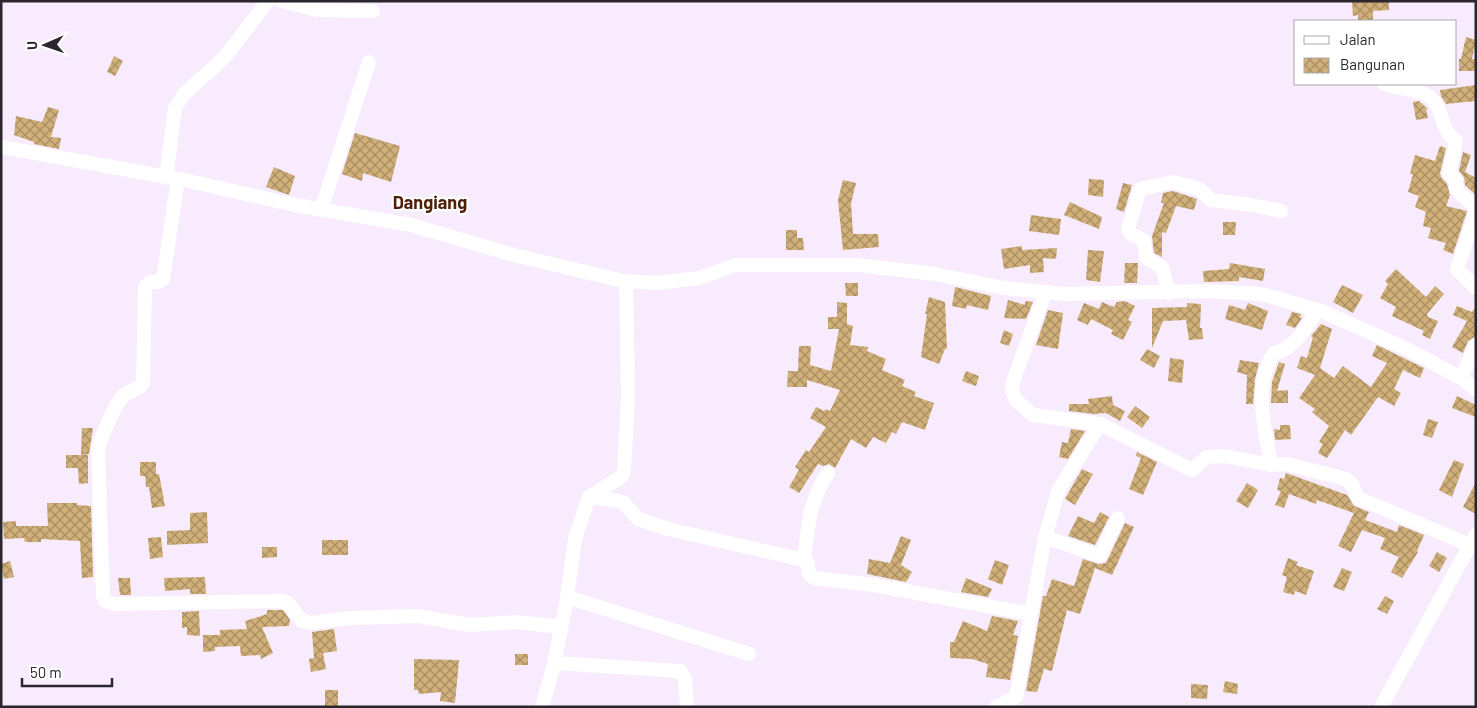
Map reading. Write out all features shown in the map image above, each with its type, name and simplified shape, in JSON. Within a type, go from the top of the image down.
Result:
[{"type":"street","points":[[268,1],[216,66],[179,100],[175,108],[172,178],[163,279],[159,282],[150,282],[145,286],[143,384],[140,388],[123,396],[101,439],[98,450],[103,596],[105,601],[114,604],[282,601],[288,603],[302,621],[311,623],[350,618],[418,616],[469,625],[517,622],[561,627]]},
{"type":"street","points":[[281,1],[317,10],[373,11]]},
{"type":"street","points":[[321,210],[369,62]]},
{"type":"street","points":[[1388,85],[1420,92],[1435,102],[1445,129],[1456,141],[1449,174],[1456,180],[1456,189],[1476,208],[1457,269],[1476,288]]},
{"type":"street","points":[[1,147],[172,178],[321,210],[411,225],[514,255],[626,282],[657,283],[699,278],[736,265],[858,265],[935,274],[1004,288],[1045,293],[1169,293],[1204,291],[1262,294],[1317,310],[1409,350],[1461,378],[1476,390]]},
{"type":"street","points":[[1169,293],[1162,267],[1146,258],[1144,240],[1131,234],[1128,229],[1140,189],[1173,182],[1199,189],[1211,200],[1281,211]]},
{"type":"street","points":[[542,707],[554,662],[567,597],[574,539],[589,497],[621,476],[624,471],[628,396],[626,282]]},
{"type":"street","points":[[1045,293],[1012,382],[1012,392],[1023,409],[1033,415],[1100,424],[1192,470],[1211,456],[1225,456],[1272,465],[1287,464],[1346,479],[1352,484],[1358,498],[1473,540],[1382,707]]},
{"type":"street","points":[[1272,465],[1261,407],[1262,388],[1274,353],[1283,351],[1304,332],[1317,310]]},
{"type":"street","points":[[1461,378],[1476,345]]},
{"type":"street","points":[[996,707],[1016,697],[1045,537],[1063,482],[1100,424]]},
{"type":"street","points":[[804,560],[811,509],[817,492],[828,474]]},
{"type":"street","points":[[589,497],[624,503],[638,519],[668,529],[804,560],[808,562],[809,574],[814,578],[874,585],[1031,614]]},
{"type":"street","points":[[1045,537],[1100,556],[1118,518]]},
{"type":"street","points":[[567,597],[749,654]]},
{"type":"street","points":[[554,662],[680,671],[685,678],[688,707]]},
{"type":"building","points":[[1352,1],[1389,1],[1389,10],[1373,11],[1373,20],[1358,20],[1358,15],[1353,16]]},
{"type":"building","points":[[1466,37],[1476,40],[1472,59],[1476,59],[1476,71],[1459,71],[1459,59],[1461,59]]},
{"type":"building","points":[[114,56],[123,61],[115,76],[107,72]]},
{"type":"building","points":[[1476,85],[1476,101],[1446,104],[1441,96],[1440,90]]},
{"type":"building","points":[[1419,101],[1428,109],[1426,109],[1428,118],[1416,120],[1413,102]]},
{"type":"building","points":[[48,107],[59,110],[51,137],[61,138],[59,149],[34,144],[34,142],[14,135],[16,116],[42,122]]},
{"type":"building","points":[[355,133],[400,146],[391,182],[363,173],[362,181],[342,174]]},
{"type":"building","points":[[1440,146],[1446,148],[1440,173],[1447,184],[1450,195],[1446,206],[1467,211],[1453,254],[1443,250],[1446,243],[1428,238],[1431,228],[1423,226],[1426,212],[1415,207],[1419,196],[1408,192],[1413,174],[1410,174],[1415,155],[1435,161]]},
{"type":"building","points":[[1463,152],[1471,155],[1465,172],[1476,178],[1476,195],[1465,185],[1464,177],[1459,171]]},
{"type":"building","points":[[274,167],[295,176],[289,195],[266,187]]},
{"type":"building","points":[[1089,179],[1104,180],[1103,197],[1088,195]]},
{"type":"building","points":[[843,180],[856,183],[851,203],[853,234],[878,234],[879,247],[843,250],[838,200]]},
{"type":"building","points":[[1123,183],[1132,185],[1124,212],[1116,209]]},
{"type":"building","points":[[1173,191],[1197,199],[1194,210],[1176,206],[1166,233],[1162,232],[1162,257],[1154,253],[1152,236],[1164,203],[1161,203],[1163,193]]},
{"type":"building","points":[[1070,202],[1102,217],[1099,229],[1064,215]]},
{"type":"building","points":[[1031,215],[1061,219],[1059,235],[1029,231]]},
{"type":"building","points":[[1223,222],[1236,222],[1235,235],[1223,235]]},
{"type":"building","points":[[786,230],[797,230],[797,238],[803,238],[804,250],[786,250]]},
{"type":"building","points":[[1022,246],[1022,250],[1057,248],[1056,259],[1043,258],[1044,272],[1030,273],[1030,265],[1004,269],[1001,249]]},
{"type":"building","points":[[1088,250],[1104,251],[1100,282],[1086,280]]},
{"type":"building","points":[[1125,263],[1138,263],[1137,283],[1124,283]]},
{"type":"building","points":[[1230,263],[1265,269],[1263,281],[1239,277],[1239,281],[1204,282],[1203,271],[1229,269]]},
{"type":"building","points":[[1396,269],[1426,297],[1435,286],[1444,294],[1427,314],[1428,317],[1438,321],[1430,339],[1422,335],[1424,331],[1392,316],[1396,307],[1380,298],[1388,284],[1385,281]]},
{"type":"building","points":[[845,283],[858,283],[858,296],[846,296]]},
{"type":"building","points":[[1342,285],[1363,295],[1353,313],[1333,302]]},
{"type":"building","points":[[955,287],[991,296],[988,310],[967,305],[966,309],[952,306]]},
{"type":"building","points":[[929,297],[945,302],[947,349],[945,349],[939,364],[921,357],[927,314],[925,314]]},
{"type":"building","points":[[1008,300],[1025,305],[1025,301],[1033,302],[1026,319],[1004,318]]},
{"type":"building","points":[[1125,301],[1135,306],[1128,320],[1132,322],[1123,340],[1111,334],[1113,330],[1091,319],[1088,325],[1077,320],[1084,303],[1099,309],[1102,302],[1114,307],[1117,302]]},
{"type":"building","points":[[837,302],[847,303],[847,324],[853,326],[850,345],[868,347],[867,351],[886,359],[882,370],[905,380],[902,386],[916,392],[914,396],[934,403],[925,430],[902,422],[896,434],[892,432],[886,443],[873,437],[866,448],[851,439],[835,468],[829,464],[823,466],[818,464],[799,493],[789,487],[799,470],[795,467],[806,450],[809,452],[826,427],[810,418],[816,407],[824,411],[826,409],[830,411],[840,390],[807,380],[807,387],[787,387],[788,371],[798,371],[799,346],[811,346],[810,365],[831,371],[839,329],[828,329],[828,317],[837,317]]},
{"type":"building","points":[[1187,303],[1201,304],[1200,328],[1202,328],[1203,339],[1189,340],[1186,320],[1163,321],[1152,348],[1152,308],[1187,307]]},
{"type":"building","points":[[1248,303],[1268,311],[1262,330],[1225,319],[1229,305],[1245,310]]},
{"type":"building","points":[[1457,306],[1472,312],[1476,306],[1476,336],[1468,341],[1463,353],[1452,347],[1467,321],[1453,315]]},
{"type":"building","points":[[1048,310],[1063,313],[1058,349],[1036,345]]},
{"type":"building","points":[[1292,312],[1301,314],[1300,318],[1302,318],[1295,328],[1286,325]]},
{"type":"building","points":[[1321,324],[1332,329],[1320,368],[1334,378],[1343,366],[1371,387],[1387,363],[1372,356],[1377,345],[1424,368],[1420,378],[1403,370],[1394,389],[1401,393],[1394,406],[1378,397],[1351,435],[1345,430],[1327,458],[1318,453],[1323,444],[1319,442],[1329,426],[1312,412],[1315,409],[1299,398],[1315,375],[1297,368],[1301,356],[1307,358],[1313,337],[1311,336]]},
{"type":"building","points":[[1004,330],[1013,334],[1009,346],[1000,343]]},
{"type":"building","points":[[1147,349],[1160,356],[1154,368],[1140,360]]},
{"type":"building","points":[[1170,358],[1184,360],[1182,383],[1168,381]]},
{"type":"building","points":[[1240,360],[1259,363],[1255,379],[1253,404],[1246,404],[1247,375],[1237,372]]},
{"type":"building","points":[[1279,362],[1285,364],[1277,391],[1288,390],[1288,403],[1271,403],[1272,382]]},
{"type":"building","points":[[966,371],[979,376],[976,386],[962,381]]},
{"type":"building","points":[[1112,396],[1113,405],[1125,411],[1120,421],[1106,413],[1094,414],[1069,411],[1069,404],[1089,404],[1088,399]]},
{"type":"building","points":[[1457,396],[1476,405],[1476,417],[1452,408]]},
{"type":"building","points":[[1135,406],[1150,417],[1142,428],[1127,417]]},
{"type":"building","points":[[1428,419],[1438,422],[1432,438],[1423,435]]},
{"type":"building","points":[[1280,425],[1290,425],[1291,439],[1275,440],[1274,429],[1280,430]]},
{"type":"building","points":[[82,428],[93,428],[89,454],[81,455]]},
{"type":"building","points":[[1071,429],[1085,431],[1068,459],[1059,457],[1062,442],[1068,443]]},
{"type":"building","points":[[1137,452],[1157,462],[1143,495],[1129,489],[1141,458],[1136,456]]},
{"type":"building","points":[[66,455],[88,455],[88,483],[79,484],[78,468],[66,468]]},
{"type":"building","points":[[1454,460],[1464,464],[1452,497],[1439,490]]},
{"type":"building","points":[[140,462],[156,462],[156,474],[159,474],[165,506],[152,508],[149,487],[146,487],[145,476],[140,476]]},
{"type":"building","points":[[1082,469],[1093,474],[1075,505],[1065,499]]},
{"type":"building","points":[[1286,473],[1347,495],[1354,506],[1369,512],[1365,520],[1397,532],[1399,525],[1424,535],[1418,552],[1402,578],[1391,572],[1399,557],[1380,549],[1385,538],[1362,530],[1351,552],[1338,546],[1354,513],[1317,500],[1316,504],[1289,494],[1284,508],[1275,505],[1281,491],[1277,490],[1280,478],[1284,479]]},
{"type":"building","points":[[1476,482],[1476,514],[1463,507]]},
{"type":"building","points":[[1247,483],[1258,490],[1248,508],[1236,501]]},
{"type":"building","points":[[47,503],[77,503],[77,505],[91,506],[93,577],[82,578],[80,541],[41,539],[41,542],[25,542],[24,538],[4,539],[3,522],[16,521],[16,526],[48,526]]},
{"type":"building","points":[[207,512],[208,543],[167,545],[167,531],[190,530],[190,513]]},
{"type":"building","points":[[1100,512],[1109,517],[1095,545],[1068,536],[1078,516],[1094,523]]},
{"type":"building","points":[[1125,523],[1134,527],[1112,575],[1095,568],[1080,614],[1067,610],[1052,671],[1044,669],[1037,692],[1026,691],[1043,596],[1046,596],[1052,579],[1074,586],[1083,559],[1098,564],[1106,563]]},
{"type":"building","points":[[901,536],[911,540],[901,565],[912,572],[906,582],[867,574],[869,559],[890,563]]},
{"type":"building","points":[[161,537],[163,557],[150,559],[148,538]]},
{"type":"building","points":[[322,540],[348,540],[348,555],[322,555]]},
{"type":"building","points":[[262,547],[277,547],[277,557],[262,558]]},
{"type":"building","points":[[1437,552],[1447,558],[1439,572],[1429,566]]},
{"type":"building","points":[[1288,558],[1298,562],[1296,565],[1314,571],[1306,595],[1295,591],[1294,595],[1283,592],[1287,577],[1282,575]]},
{"type":"building","points":[[995,560],[1009,565],[1002,585],[988,579]]},
{"type":"building","points":[[10,561],[14,577],[4,579],[1,564]]},
{"type":"building","points":[[1342,568],[1352,572],[1344,591],[1333,587]]},
{"type":"building","points":[[205,577],[206,594],[190,594],[190,589],[165,591],[164,578]]},
{"type":"building","points":[[118,578],[130,578],[131,595],[120,595]]},
{"type":"building","points":[[966,578],[992,589],[988,597],[961,592]]},
{"type":"building","points":[[1385,596],[1394,601],[1387,614],[1377,609]]},
{"type":"building","points":[[267,610],[283,610],[290,620],[289,626],[262,627],[273,653],[261,659],[260,655],[241,656],[240,646],[215,647],[215,651],[203,652],[203,635],[220,635],[220,630],[247,629],[245,621],[267,614]]},
{"type":"building","points":[[199,611],[200,636],[187,635],[187,627],[182,628],[182,612]]},
{"type":"building","points":[[992,616],[1018,621],[1013,635],[1018,636],[1010,680],[986,677],[988,664],[972,659],[950,658],[950,642],[954,642],[963,621],[987,631]]},
{"type":"building","points":[[334,629],[337,651],[323,653],[326,669],[311,672],[309,659],[314,658],[312,632]]},
{"type":"building","points":[[515,654],[528,654],[528,665],[515,665]]},
{"type":"building","points":[[414,659],[459,660],[455,703],[440,701],[441,692],[419,694],[418,690],[414,690]]},
{"type":"building","points":[[1225,681],[1238,684],[1237,694],[1223,692]]},
{"type":"building","points":[[1191,684],[1208,685],[1207,699],[1191,698]]},
{"type":"building","points":[[325,690],[338,690],[338,707],[325,707]]},
{"type":"district","name":"Dangiang","points":[[430,203]]}]
